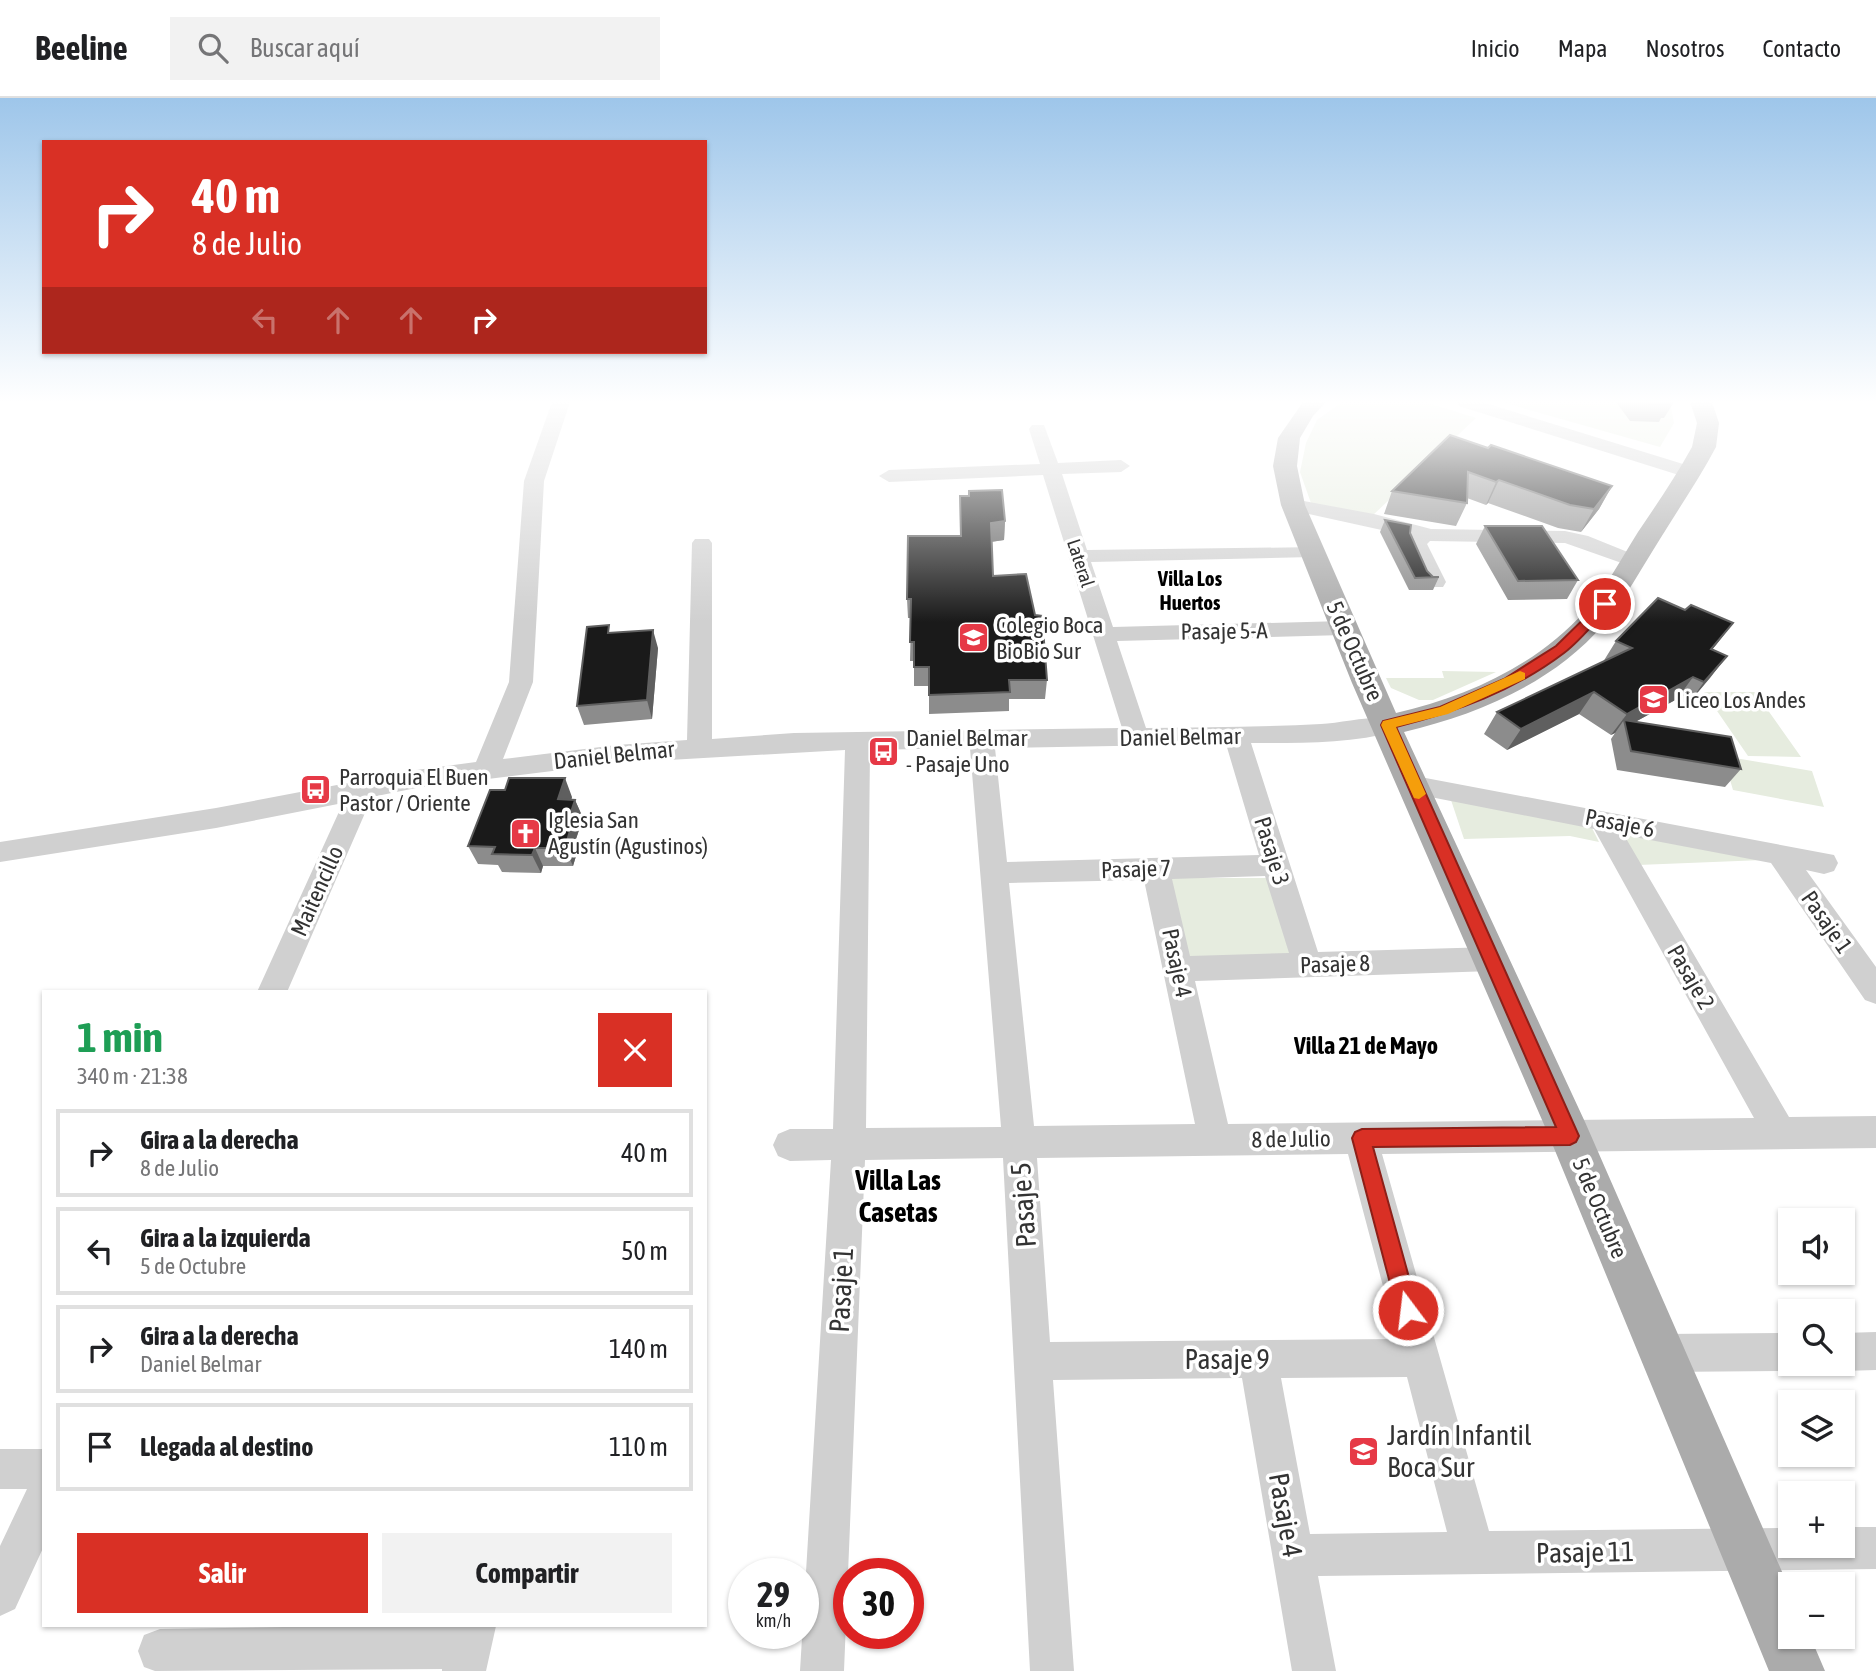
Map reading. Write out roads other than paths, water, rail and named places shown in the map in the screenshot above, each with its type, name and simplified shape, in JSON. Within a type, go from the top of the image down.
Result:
[{"type":"main road","name":"5 de Octubre","points":[[1286,475],[1293,505],[1367,683],[1570,1136],[1797,1671]]},
{"type":"main road","name":"Daniel Belmar","points":[[1388,725],[1444,711],[1509,682],[1561,649],[1592,620],[1687,475]]},
{"type":"main road","points":[[1367,683],[1402,702],[1444,711]]},
{"type":"street","points":[[486,769],[499,743],[521,682],[536,475]]},
{"type":"street","points":[[889,476],[903,475]]},
{"type":"street","name":"Lateral","points":[[1053,475],[1137,738]]},
{"type":"street","points":[[1293,505],[1374,520],[1430,535],[1565,537],[1581,540],[1633,561]]},
{"type":"street","points":[[1430,535],[1418,538],[1417,544],[1435,582]]},
{"type":"street","points":[[699,747],[702,543]]},
{"type":"street","points":[[1078,556],[1312,551]]},
{"type":"street","name":"Pasaje 5-A","points":[[1103,634],[1344,628]]},
{"type":"street","name":"Daniel Belmar","points":[[0,852],[216,818],[486,769],[699,747],[858,741],[1332,733],[1388,725]]},
{"type":"street","name":"Pasaje 3","points":[[1236,736],[1307,965]]},
{"type":"street","name":"Pasaje 5","points":[[982,740],[1018,1143],[1052,1671]]},
{"type":"street","name":"Pasaje 1","points":[[822,1671],[849,1144],[858,741]]},
{"type":"street","name":"Pasaje 6","points":[[1415,785],[1824,863]]},
{"type":"street","name":"Maitencillo","points":[[273,990],[362,790]]},
{"type":"street","name":"Pasaje 2","points":[[1602,820],[1780,1133]]},
{"type":"street","name":"Pasaje 1","points":[[1779,854],[1876,990]]},
{"type":"street","name":"Pasaje 7","points":[[995,873],[1276,865]]},
{"type":"street","name":"Pasaje 4","points":[[1156,869],[1215,1140]]},
{"type":"street","name":"Pasaje 8","points":[[1178,969],[1492,959]]},
{"type":"street","name":"8 de Julio","points":[[790,1145],[1876,1132]]},
{"type":"street","points":[[1362,1138],[1474,1553]]},
{"type":"street","points":[[1662,1353],[1778,1352]]},
{"type":"street","points":[[1855,1352],[1876,1352]]},
{"type":"street","name":"Pasaje 9","points":[[1033,1360],[1421,1358]]},
{"type":"street","name":"Pasaje 4","points":[[1258,1359],[1314,1671]]},
{"type":"street","points":[[0,1469],[42,1469]]},
{"type":"street","points":[[0,1594],[42,1503]]},
{"type":"street","name":"Pasaje 11","points":[[1293,1555],[1876,1548]]},
{"type":"street","points":[[160,1651],[470,1648]]},
{"type":"place","name":"Colegio Boca BioBio Sur","points":[[973,638]]},
{"type":"place","name":"Liceo Los Andes","points":[[1653,700]]},
{"type":"place","name":"Daniel Belmar - Pasaje Uno","points":[[883,751]]},
{"type":"place","name":"Parroquia El Buen Pastor / Oriente","points":[[316,790]]},
{"type":"place","name":"Iglesia San Agustín (Agustinos)","points":[[525,833]]},
{"type":"place","name":"Jardín Infantil Boca Sur","points":[[1364,1451]]},
{"type":"district","name":"Villa Los Huertos","points":[[1190,590]]},
{"type":"district","name":"Villa 21 de Mayo","points":[[1366,1045]]},
{"type":"district","name":"Villa Las Casetas","points":[[898,1196]]}]
